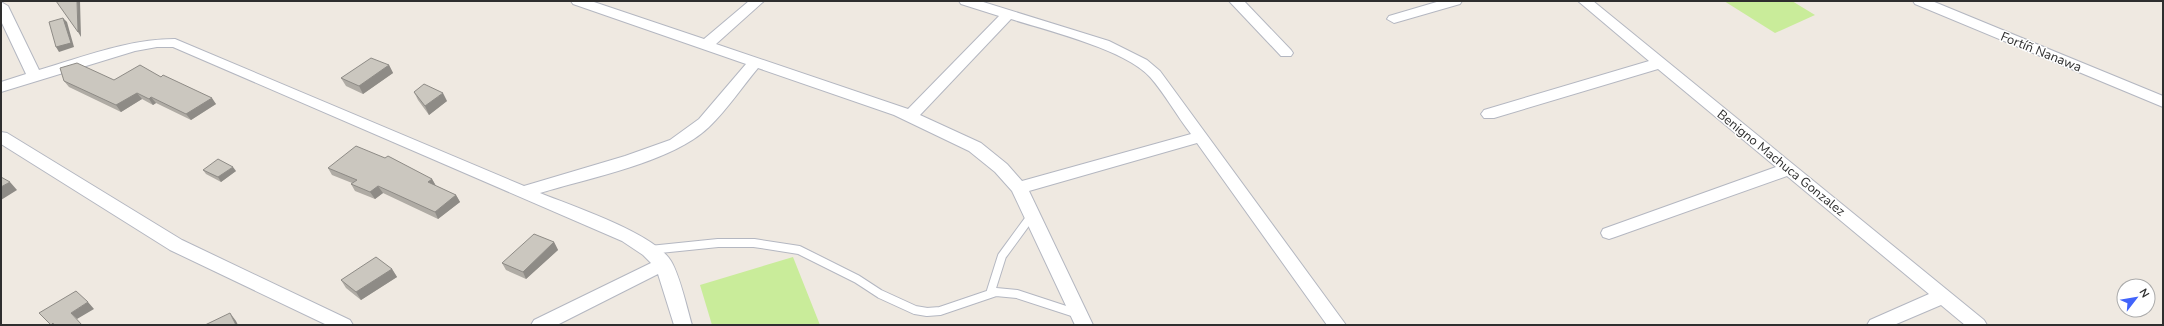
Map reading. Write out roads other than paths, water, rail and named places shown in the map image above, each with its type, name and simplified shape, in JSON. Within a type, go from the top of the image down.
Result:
[{"type":"street","points":[[578,1],[911,115],[975,148],[1001,168],[1019,188],[1081,320]]},
{"type":"street","points":[[706,45],[757,1]]},
{"type":"street","points":[[966,1],[1104,44],[1142,63],[1162,82],[1332,324]]},
{"type":"street","points":[[1236,1],[1286,53]]},
{"type":"street","points":[[1394,19],[1455,1]]},
{"type":"street","name":"Benigno Machuca Gonzalez","points":[[1585,1],[1978,325]]},
{"type":"street","name":"Fortíñ Nanawa","points":[[1920,1],[2163,102]]},
{"type":"street","points":[[1,6],[35,77]]},
{"type":"street","points":[[911,115],[1008,14]]},
{"type":"street","points":[[1,87],[133,47],[158,43],[175,43],[628,237],[649,250],[664,264],[683,325]]},
{"type":"street","points":[[522,192],[630,160],[676,144],[704,123],[756,61]]},
{"type":"street","points":[[1489,114],[1660,62]]},
{"type":"street","points":[[1,136],[176,245],[344,325]]},
{"type":"street","points":[[1019,188],[1200,137]]},
{"type":"street","points":[[1609,233],[1789,169]]},
{"type":"street","points":[[540,325],[664,264]]},
{"type":"street","points":[[1876,325],[1943,296]]},
{"type":"lane","points":[[990,294],[1002,256],[1032,215]]},
{"type":"lane","points":[[649,250],[718,243],[754,243],[799,250],[857,279],[880,294],[915,310],[927,312],[946,309],[996,292],[1017,294],[1081,320]]}]
